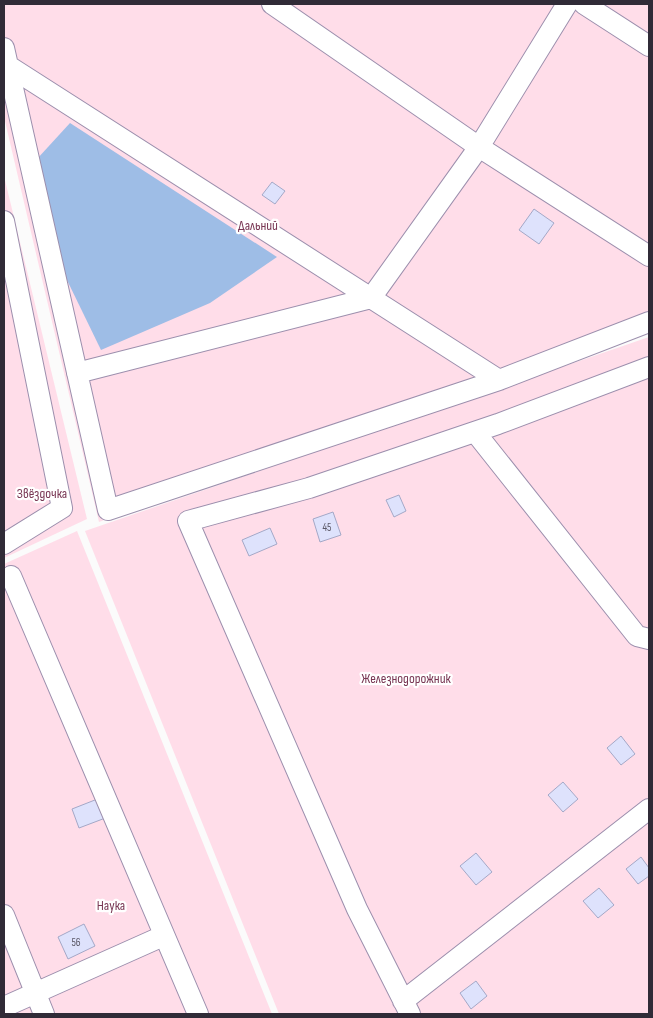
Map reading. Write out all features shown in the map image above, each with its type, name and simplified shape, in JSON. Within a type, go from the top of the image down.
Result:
[{"type":"street","points":[[272,4],[479,148],[649,256]]},
{"type":"street","points":[[77,373],[371,298],[479,148],[567,4]]},
{"type":"street","points":[[584,4],[649,46]]},
{"type":"street","points":[[5,57],[499,380]]},
{"type":"street","points":[[5,57],[108,510],[499,380],[649,322]]},
{"type":"street","points":[[4,221],[32,349],[62,508],[4,544]]},
{"type":"street","points":[[649,367],[475,432],[309,488],[188,521],[357,909],[406,1008],[649,809]]},
{"type":"street","points":[[475,432],[637,636],[649,639]]},
{"type":"street","points":[[12,576],[163,936],[198,1014]]},
{"type":"street","points":[[4,915],[44,1014]]},
{"type":"street","points":[[4,1008],[163,936]]},
{"type":"green space","name":"Дальний","points":[[4,4],[649,4],[649,318],[99,522],[4,117]]},
{"type":"green space","name":"Звёздочка","points":[[4,176],[87,519],[4,558]]},
{"type":"green space","name":"Железнодорожник","points":[[649,337],[649,1014],[279,1014],[85,531]]},
{"type":"green space","name":"Наука","points":[[77,531],[272,1014],[4,1014],[4,564]]},
{"type":"water","points":[[70,123],[277,257],[210,303],[101,350],[48,241],[37,159]]},
{"type":"building","points":[[272,182],[285,191],[275,204],[262,195]]},
{"type":"building","points":[[534,209],[554,223],[539,244],[519,230]]},
{"type":"building","points":[[399,495],[406,511],[394,517],[386,500]]},
{"type":"building","points":[[333,512],[341,535],[320,542],[313,519]]},
{"type":"building","points":[[270,528],[277,544],[249,556],[242,540]]},
{"type":"building","points":[[621,736],[635,754],[621,765],[607,748]]},
{"type":"building","points":[[563,782],[578,799],[563,812],[548,795]]},
{"type":"building","points":[[100,798],[108,817],[79,828],[72,809]]},
{"type":"building","points":[[476,853],[492,872],[476,885],[460,866]]},
{"type":"building","points":[[641,857],[649,868],[649,876],[638,884],[626,869]]},
{"type":"building","points":[[599,888],[614,905],[598,918],[583,901]]},
{"type":"building","points":[[84,924],[95,946],[68,959],[58,937]]},
{"type":"building","points":[[476,981],[487,996],[471,1009],[460,993]]}]
